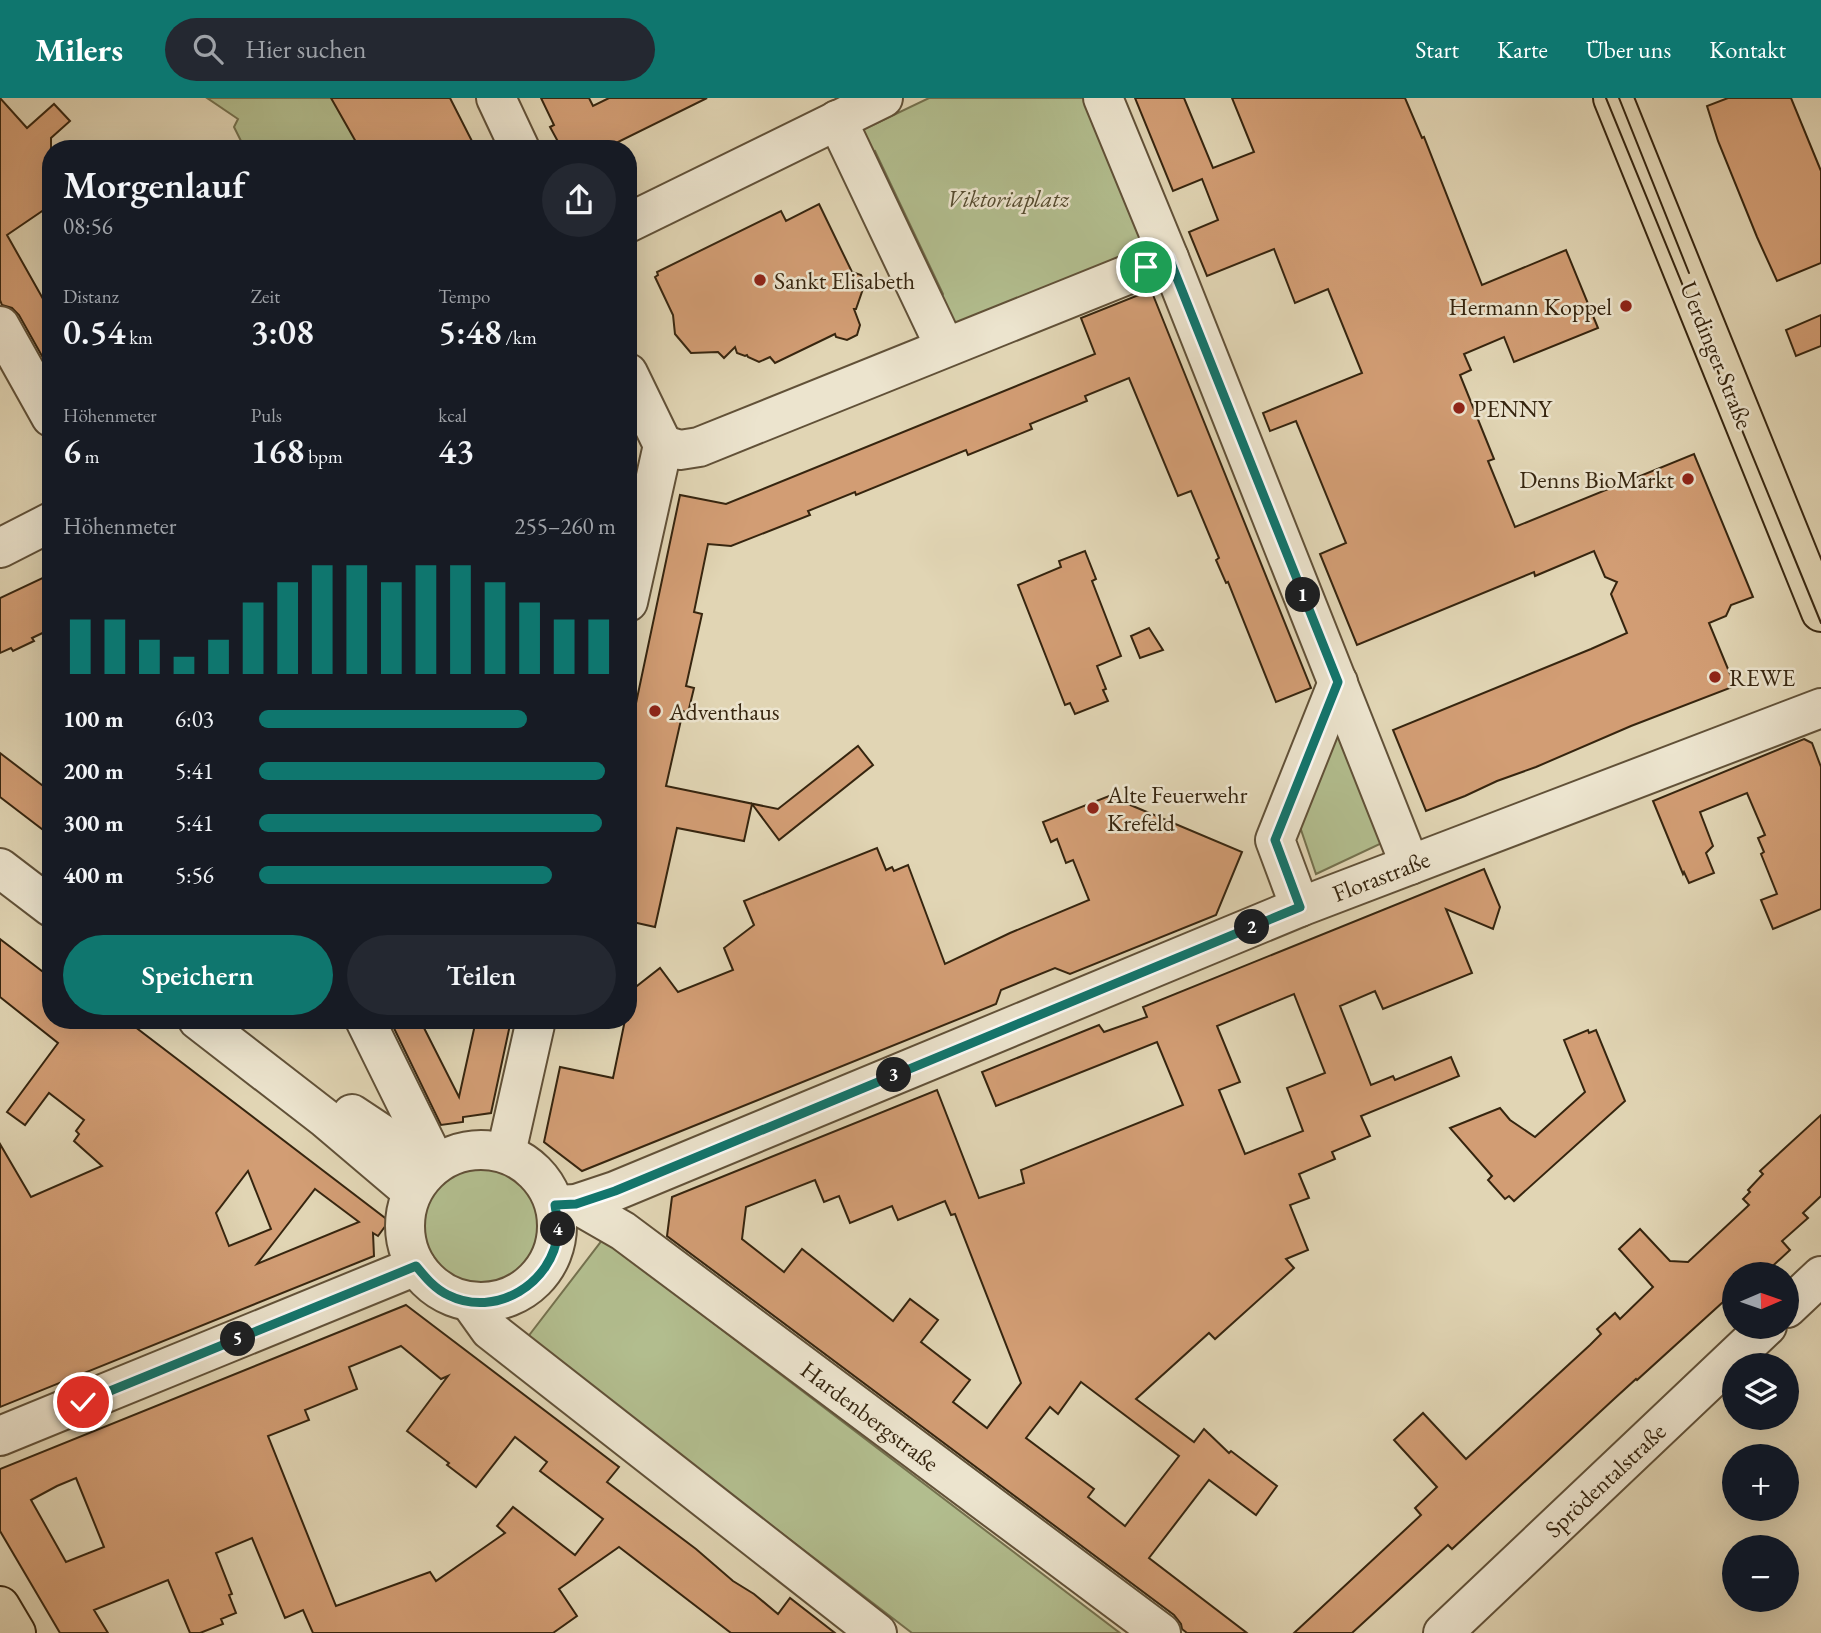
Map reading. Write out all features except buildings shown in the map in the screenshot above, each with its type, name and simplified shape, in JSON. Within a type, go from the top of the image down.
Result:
[{"type":"main road","name":"Uerdinger Straße","points":[[1613,98],[1821,612]]},
{"type":"main road","points":[[0,1606],[16,1633]]},
{"type":"street","points":[[496,98],[516,140]]},
{"type":"street","points":[[637,219],[883,98]]},
{"type":"street","points":[[1103,98],[1410,865]]},
{"type":"street","points":[[838,120],[945,347]]},
{"type":"street","points":[[663,445],[680,450],[699,447],[1169,258]]},
{"type":"street","points":[[0,326],[42,401]]},
{"type":"street","points":[[637,392],[663,445],[637,562]]},
{"type":"street","points":[[0,548],[42,527]]},
{"type":"street","points":[[1300,907],[1275,840],[1338,682]]},
{"type":"street","name":"Florastraße","points":[[566,1204],[615,1191],[1300,907],[1821,708]]},
{"type":"street","points":[[0,868],[42,900]]},
{"type":"street","points":[[210,1029],[326,1119],[427,1174]]},
{"type":"street","points":[[369,1029],[427,1174]]},
{"type":"street","points":[[506,1153],[534,1029]]},
{"type":"street","points":[[482,1149],[506,1153],[528,1165],[566,1204],[553,1255],[539,1277],[520,1293],[496,1302],[470,1302],[449,1296],[430,1283],[416,1266],[408,1249],[405,1230],[407,1211],[427,1174],[458,1153],[482,1149]]},
{"type":"street","name":"Hardenbergstraße","points":[[566,1204],[623,1231],[1161,1633]]},
{"type":"street","points":[[0,1436],[416,1266]]},
{"type":"street","points":[[1799,1297],[1821,1276]]},
{"type":"street","points":[[470,1302],[490,1330],[877,1633]]},
{"type":"street","name":"Sprödentalstraße","points":[[1443,1633],[1753,1339]]},
{"type":"green space","points":[[207,98],[334,98],[357,140],[240,140],[234,127],[238,119]]},
{"type":"green space","name":"Viktoriaplatz","points":[[929,98],[1087,98],[1146,245],[1142,249],[956,326],[938,305],[943,294],[875,151],[866,155],[860,131]]},
{"type":"green space","points":[[1326,734],[1353,743],[1382,843],[1316,874],[1296,815]]},
{"type":"green space","points":[[481,1164],[505,1169],[525,1183],[539,1203],[544,1227],[539,1251],[525,1271],[505,1285],[481,1290],[457,1285],[437,1271],[423,1251],[418,1227],[423,1203],[437,1183],[457,1169]]},
{"type":"green space","points":[[603,1239],[1120,1633],[912,1633],[527,1338]]},
{"type":"tram line","points":[[1606,98],[1821,623]]},
{"type":"tram line","points":[[1619,98],[1689,273]]},
{"type":"place","name":"Sankt Elisabeth","points":[[760,280]]},
{"type":"place","name":"Hermann Koppel","points":[[1626,306]]},
{"type":"place","name":"PENNY","points":[[1459,408]]},
{"type":"place","name":"Denns BioMarkt","points":[[1688,479]]},
{"type":"place","name":"REWE","points":[[1715,677]]},
{"type":"place","name":"Adventhaus","points":[[655,711]]},
{"type":"place","name":"Alte Feuerwehr Krefeld","points":[[1093,808]]},
{"type":"route","points":[[83,1402],[416,1266],[430,1283],[449,1296],[470,1302],[496,1302],[520,1293],[539,1277],[553,1255],[558,1230],[555,1205],[576,1204],[615,1191],[1300,907],[1275,840],[1338,682],[1169,258],[1146,267]]}]
